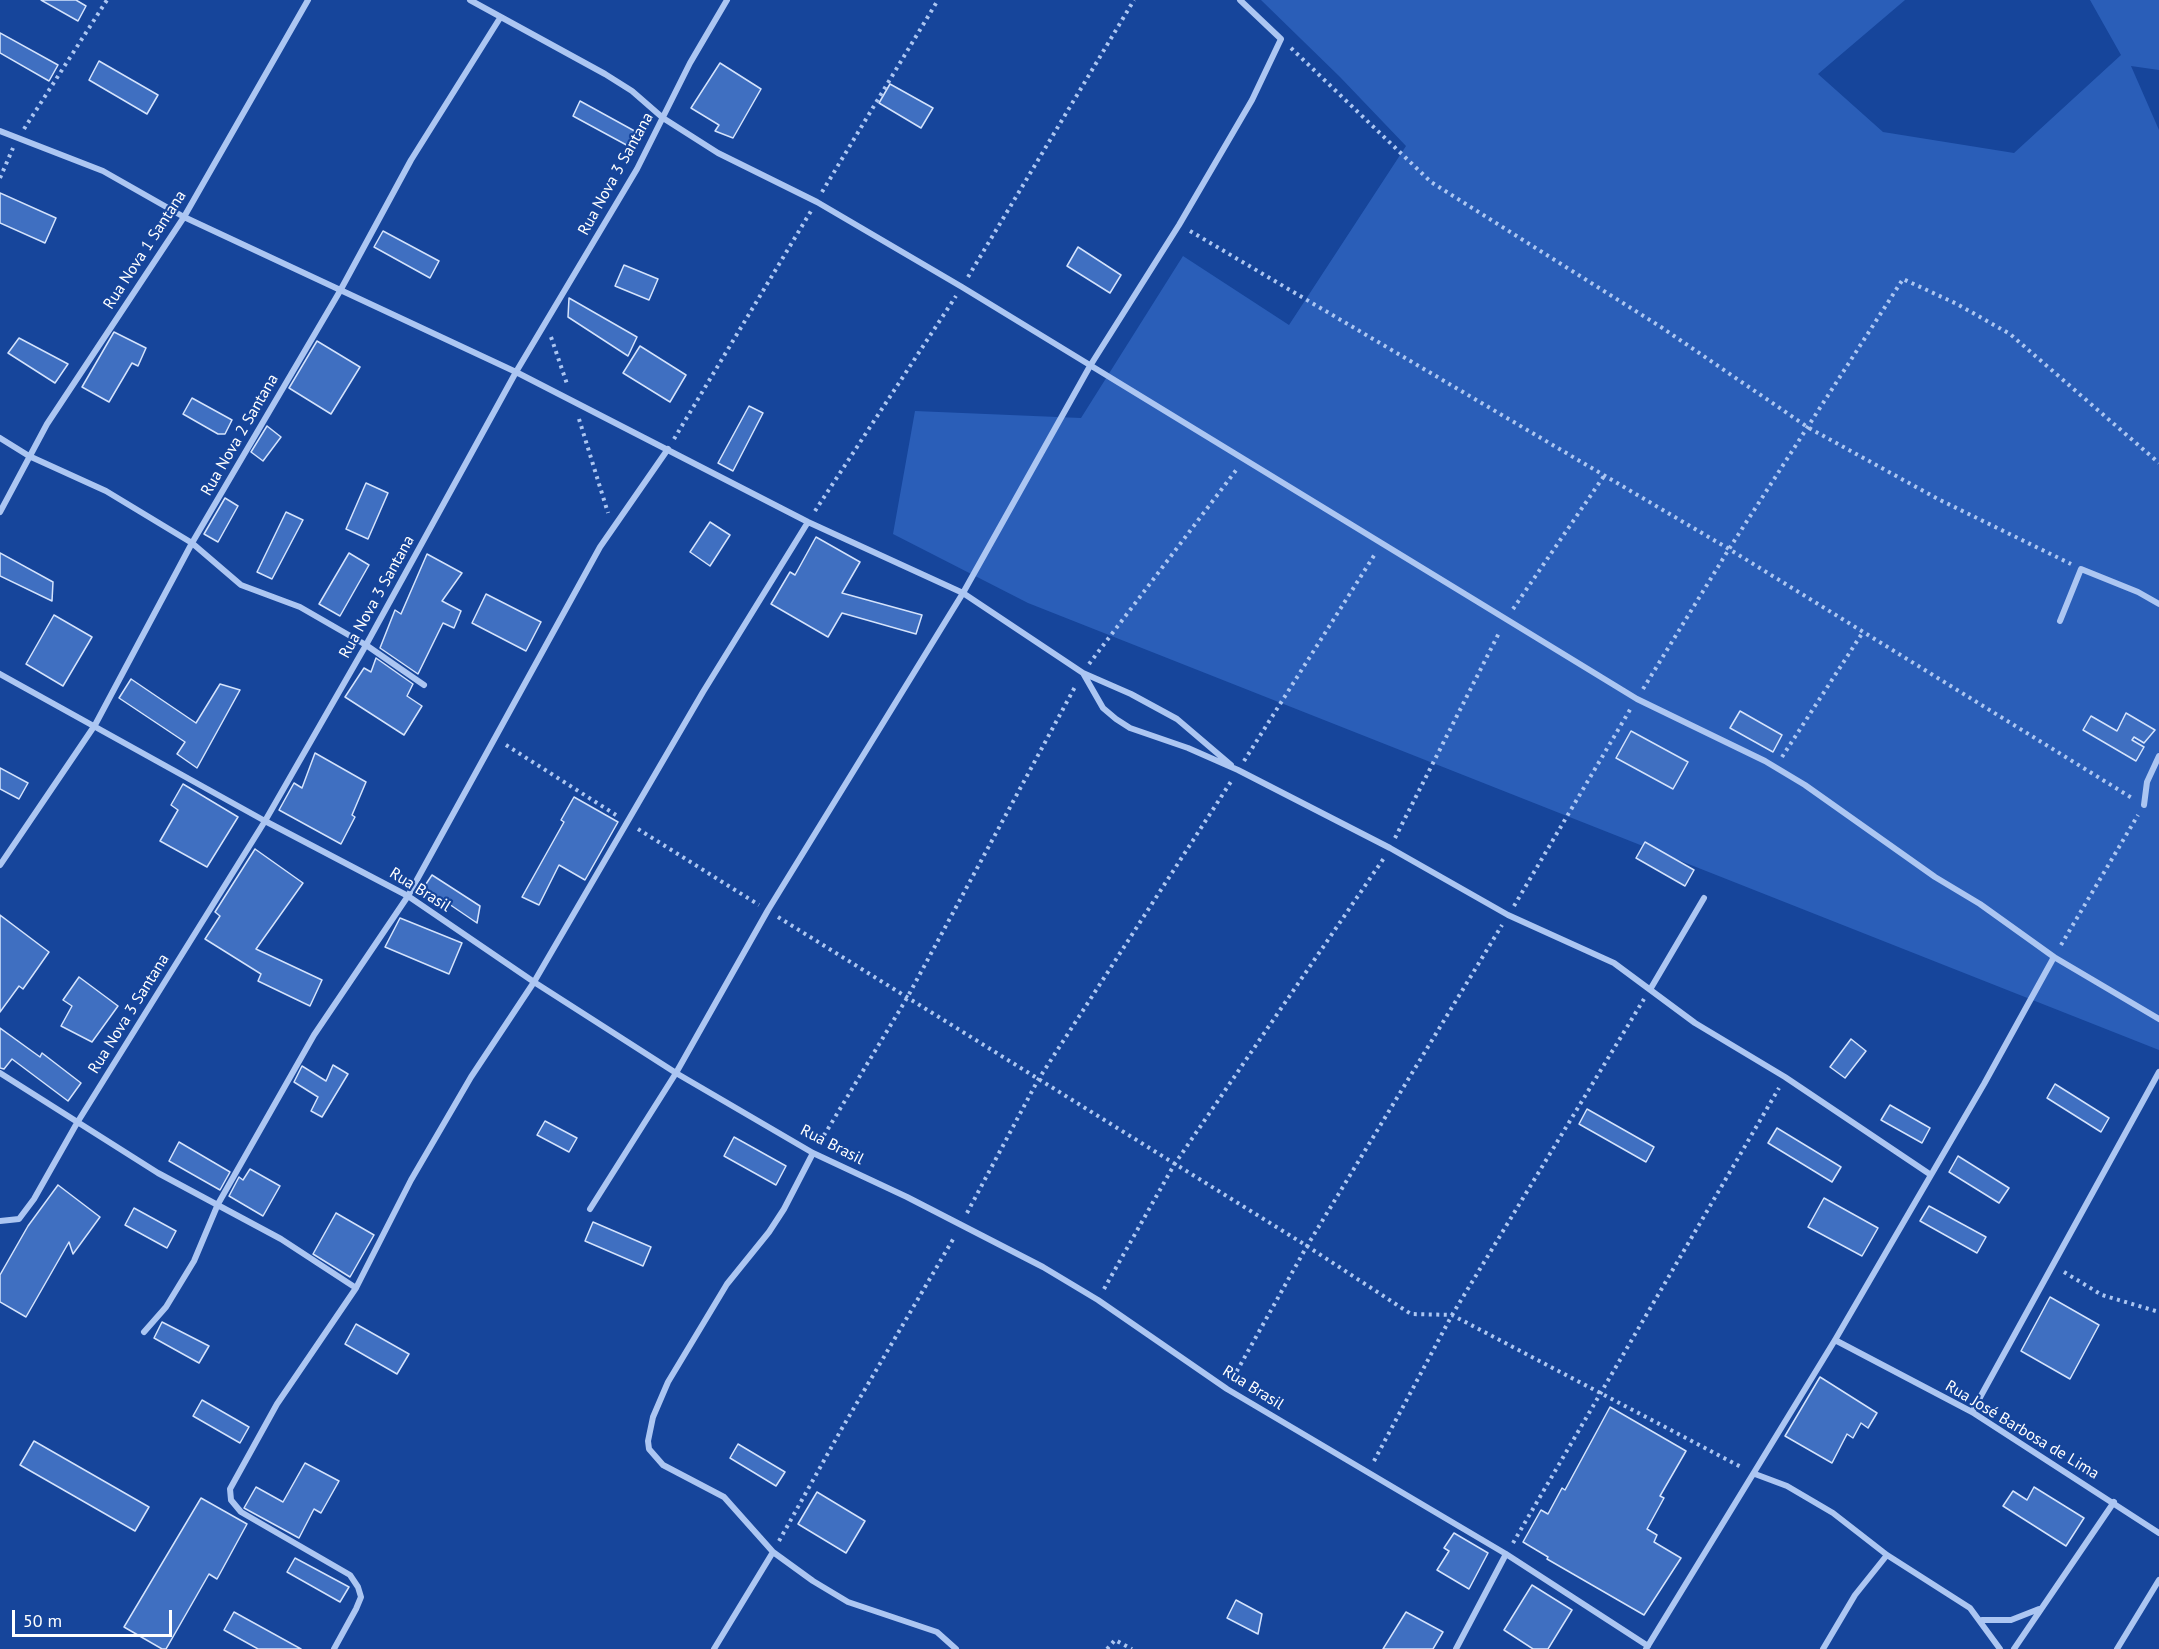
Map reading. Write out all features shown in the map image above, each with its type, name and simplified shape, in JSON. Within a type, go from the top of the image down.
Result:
[{"type":"street","name":"Rua Nova 1 Santana","points":[[0,512],[29,456],[184,217],[308,0]]},
{"type":"street","points":[[470,0],[633,91],[663,118],[718,153],[816,202],[962,287],[1637,699],[1765,761],[1805,785],[1935,877],[1980,904],[2054,957],[2159,1019]]},
{"type":"street","name":"Rua Nova 3 Santana","points":[[0,1221],[19,1219],[34,1199],[77,1123],[265,821],[366,645],[516,372],[637,169],[690,63],[727,0]]},
{"type":"street","points":[[590,1209],[676,1073],[768,910],[963,593],[1090,366],[1179,225],[1252,100],[1281,39],[1240,0]]},
{"type":"street","name":"Rua Nova 2 Santana","points":[[0,865],[94,724],[192,543],[340,291],[411,160],[500,18]]},
{"type":"street","points":[[0,131],[17,139],[62,153],[103,171],[184,217],[516,372],[808,522],[963,593],[1083,673],[1131,694],[1177,719],[1238,771]]},
{"type":"street","points":[[0,438],[29,456],[106,491],[192,543],[241,585],[300,607],[366,645],[424,685]]},
{"type":"street","points":[[144,1332],[166,1307],[194,1261],[218,1204],[314,1035],[408,896],[556,625],[613,529],[668,449]]},
{"type":"street","points":[[334,1649],[361,1597],[358,1587],[350,1575],[240,1512],[231,1500],[230,1489],[277,1404],[356,1288],[411,1180],[471,1077],[534,982],[721,663],[808,522]]},
{"type":"street","points":[[2060,621],[2081,569],[2138,592],[2159,604]]},
{"type":"street","points":[[1083,673],[1103,708],[1130,728],[1188,748],[1238,771],[1390,848],[1508,915],[1590,951],[1651,988],[1695,1023],[1785,1077],[1930,1175]]},
{"type":"street","name":"Rua Brasil","points":[[0,674],[94,724],[265,821],[408,896],[534,982],[676,1073],[813,1153],[1043,1267],[1098,1300],[1227,1389],[1367,1474],[1506,1554],[1647,1647]]},
{"type":"street","points":[[2144,805],[2147,782],[2159,756]]},
{"type":"street","points":[[1651,988],[1704,898]]},
{"type":"street","points":[[1647,1647],[1835,1340],[2054,957]]},
{"type":"street","points":[[1972,1412],[2159,1072]]},
{"type":"street","points":[[0,1073],[158,1173],[281,1239],[356,1288]]},
{"type":"street","points":[[813,1153],[769,1232],[727,1284],[668,1382],[653,1417],[648,1442],[649,1449],[663,1465],[724,1497],[773,1552],[813,1581],[848,1602],[938,1632],[956,1649]]},
{"type":"street","name":"Rua José Barbosa de Lima","points":[[1835,1340],[1972,1412],[2159,1533]]},
{"type":"street","points":[[1755,1474],[1809,1498],[1887,1555],[1970,1608],[1982,1620],[2000,1649]]},
{"type":"street","points":[[2014,1649],[2114,1502]]},
{"type":"street","points":[[714,1649],[773,1552]]},
{"type":"street","points":[[1456,1649],[1506,1554]]},
{"type":"street","points":[[1823,1649],[1855,1594],[1887,1555]]},
{"type":"street","points":[[2117,1649],[2159,1580]]},
{"type":"street","points":[[1982,1620],[2011,1620],[2040,1608]]},
{"type":"path","points":[[0,178],[17,139],[107,0]]},
{"type":"path","points":[[668,449],[939,0]]},
{"type":"path","points":[[808,522],[962,287],[1134,0]]},
{"type":"path","points":[[1281,39],[1431,182],[1661,327],[1809,428],[1938,499],[2081,569]]},
{"type":"path","points":[[1179,225],[1729,549],[2144,805],[2054,957]]},
{"type":"path","points":[[1227,1389],[1307,1246],[1637,699],[1729,549],[1903,279],[1957,304],[2010,334],[2159,463]]},
{"type":"path","points":[[546,322],[613,529]]},
{"type":"path","points":[[813,1153],[907,998],[1083,673],[1244,459]]},
{"type":"path","points":[[1098,1300],[1174,1165],[1390,848],[1506,618],[1604,476]]},
{"type":"path","points":[[773,1552],[841,1430],[961,1225],[1038,1080],[1238,771],[1382,542]]},
{"type":"path","points":[[1774,768],[1863,632]]},
{"type":"path","points":[[496,738],[907,998],[1307,1246],[1411,1314],[1452,1315],[1755,1474]]},
{"type":"path","points":[[1367,1474],[1452,1315],[1651,988]]},
{"type":"path","points":[[1506,1554],[1785,1077]]},
{"type":"path","points":[[2052,1265],[2102,1295],[2159,1312]]},
{"type":"path","points":[[1107,1649],[1115,1640],[1132,1649]]},
{"type":"shaded area","points":[[1261,0],[1905,0],[1818,74],[1883,132],[2014,153],[2121,55],[2090,0],[2159,0],[2159,70],[2131,66],[2159,130],[2159,1050],[1028,603],[893,534],[915,411],[1081,418],[1183,256],[1289,325],[1406,146]]},
{"type":"building","points":[[41,0],[76,0],[86,6],[78,21]]},
{"type":"building","points":[[0,33],[58,65],[49,81],[0,53]]},
{"type":"building","points":[[99,61],[158,95],[147,114],[89,80]]},
{"type":"building","points":[[720,63],[761,89],[733,138],[715,131],[719,125],[691,108]]},
{"type":"building","points":[[890,84],[933,108],[921,128],[879,103]]},
{"type":"building","points":[[580,101],[640,134],[632,148],[573,116]]},
{"type":"building","points":[[0,193],[56,218],[45,243],[0,223]]},
{"type":"building","points":[[383,231],[439,261],[430,278],[374,247]]},
{"type":"building","points":[[1078,247],[1121,275],[1110,293],[1067,266]]},
{"type":"building","points":[[624,265],[658,279],[649,300],[615,286]]},
{"type":"building","points":[[569,298],[637,337],[628,356],[568,317]]},
{"type":"building","points":[[114,332],[146,348],[138,366],[132,363],[109,402],[82,387]]},
{"type":"building","points":[[19,338],[68,364],[55,383],[8,353]]},
{"type":"building","points":[[317,341],[360,367],[331,414],[289,388]]},
{"type":"building","points":[[640,346],[686,375],[670,402],[623,373]]},
{"type":"building","points":[[192,398],[232,420],[225,434],[218,434],[183,414]]},
{"type":"building","points":[[749,406],[763,413],[733,471],[718,463]]},
{"type":"building","points":[[267,426],[281,437],[263,461],[251,452]]},
{"type":"building","points":[[366,483],[388,493],[368,539],[346,529]]},
{"type":"building","points":[[225,498],[238,506],[218,542],[204,534]]},
{"type":"building","points":[[286,512],[303,520],[272,579],[257,572]]},
{"type":"building","points":[[710,522],[730,535],[710,566],[690,552]]},
{"type":"building","points":[[816,537],[860,562],[842,593],[922,615],[916,634],[842,613],[828,637],[771,604],[790,572],[795,575]]},
{"type":"building","points":[[0,553],[53,582],[52,601],[0,576]]},
{"type":"building","points":[[349,553],[369,565],[340,616],[319,604]]},
{"type":"building","points":[[427,554],[462,573],[442,601],[461,611],[454,628],[443,623],[418,674],[380,648],[395,610],[401,614]]},
{"type":"building","points":[[486,594],[541,622],[526,651],[472,623]]},
{"type":"building","points":[[54,615],[92,637],[63,686],[26,664]]},
{"type":"building","points":[[376,658],[413,684],[407,696],[422,706],[404,735],[345,697],[364,668],[371,672]]},
{"type":"building","points":[[131,679],[196,723],[220,684],[240,690],[197,768],[177,754],[185,742],[119,698]]},
{"type":"building","points":[[1740,711],[1782,735],[1773,752],[1730,728]]},
{"type":"building","points":[[2126,713],[2155,730],[2144,743],[2134,737],[2132,740],[2144,747],[2136,761],[2083,730],[2091,716],[2117,731]]},
{"type":"building","points":[[1631,731],[1688,762],[1673,789],[1616,758]]},
{"type":"building","points":[[315,753],[366,782],[352,815],[355,817],[341,844],[279,810],[294,783],[302,788]]},
{"type":"building","points":[[0,768],[28,783],[19,799],[0,789]]},
{"type":"building","points":[[183,784],[238,817],[207,867],[160,841],[178,810],[171,805]]},
{"type":"building","points":[[574,797],[618,822],[585,880],[559,865],[539,905],[522,897],[564,822],[561,820]]},
{"type":"building","points":[[1645,842],[1694,870],[1685,886],[1636,858]]},
{"type":"building","points":[[255,849],[303,883],[256,949],[322,980],[310,1006],[258,981],[261,974],[205,939],[220,916],[215,912]]},
{"type":"building","points":[[432,875],[480,906],[477,923],[424,887]]},
{"type":"building","points":[[0,915],[49,952],[23,989],[19,986],[0,1012]]},
{"type":"building","points":[[400,918],[462,943],[449,974],[385,947]]},
{"type":"building","points":[[79,977],[118,1006],[92,1042],[61,1026],[72,1006],[63,1000]]},
{"type":"building","points":[[0,1028],[40,1057],[42,1053],[81,1083],[68,1101],[12,1059],[4,1069],[0,1068]]},
{"type":"building","points":[[1851,1039],[1866,1051],[1845,1078],[1830,1067]]},
{"type":"building","points":[[333,1065],[348,1074],[322,1117],[311,1111],[318,1097],[294,1082],[302,1066],[326,1081]]},
{"type":"building","points":[[2055,1084],[2109,1118],[2101,1132],[2047,1098]]},
{"type":"building","points":[[1890,1105],[1930,1128],[1922,1143],[1881,1120]]},
{"type":"building","points":[[1587,1109],[1654,1147],[1646,1162],[1579,1124]]},
{"type":"building","points":[[545,1121],[577,1138],[569,1152],[537,1135]]},
{"type":"building","points":[[1777,1128],[1841,1167],[1832,1182],[1768,1143]]},
{"type":"building","points":[[734,1137],[786,1166],[776,1185],[724,1156]]},
{"type":"building","points":[[179,1142],[230,1172],[220,1190],[169,1161]]},
{"type":"building","points":[[1958,1156],[2009,1188],[1999,1203],[1949,1172]]},
{"type":"building","points":[[250,1169],[280,1186],[263,1216],[229,1196],[239,1177],[243,1180]]},
{"type":"building","points":[[58,1185],[100,1217],[73,1254],[69,1242],[26,1317],[0,1302],[0,1275],[28,1226]]},
{"type":"building","points":[[1824,1198],[1878,1228],[1862,1256],[1808,1227]]},
{"type":"building","points":[[1929,1206],[1986,1237],[1977,1253],[1920,1221]]},
{"type":"building","points":[[134,1208],[176,1231],[167,1248],[125,1225]]},
{"type":"building","points":[[336,1213],[374,1235],[350,1277],[313,1254]]},
{"type":"building","points":[[593,1222],[651,1247],[643,1266],[585,1241]]},
{"type":"building","points":[[2050,1297],[2099,1325],[2070,1379],[2021,1351]]},
{"type":"building","points":[[162,1322],[209,1346],[199,1363],[154,1338]]},
{"type":"building","points":[[356,1324],[409,1354],[397,1374],[345,1344]]},
{"type":"building","points":[[1820,1377],[1877,1413],[1868,1428],[1861,1423],[1853,1438],[1847,1434],[1832,1463],[1785,1436]]},
{"type":"building","points":[[202,1400],[249,1427],[240,1443],[193,1416]]},
{"type":"building","points":[[1610,1407],[1686,1451],[1660,1496],[1664,1498],[1647,1529],[1657,1535],[1654,1542],[1681,1558],[1644,1615],[1547,1559],[1548,1557],[1523,1542],[1541,1510],[1548,1514],[1562,1488],[1565,1490]]},
{"type":"building","points":[[34,1441],[149,1507],[135,1531],[20,1465]]},
{"type":"building","points":[[738,1444],[785,1472],[776,1486],[730,1458]]},
{"type":"building","points":[[305,1463],[339,1481],[321,1513],[314,1509],[299,1538],[244,1508],[256,1487],[283,1502]]},
{"type":"building","points":[[2034,1487],[2084,1518],[2066,1546],[2003,1506],[2013,1491],[2027,1500]]},
{"type":"building","points":[[817,1492],[865,1521],[846,1553],[798,1524]]},
{"type":"building","points":[[201,1498],[247,1524],[217,1579],[209,1574],[166,1649],[162,1649],[124,1627]]},
{"type":"building","points":[[1454,1533],[1488,1553],[1469,1589],[1437,1570],[1449,1551],[1444,1548]]},
{"type":"building","points":[[295,1558],[349,1587],[340,1602],[287,1572]]},
{"type":"building","points":[[1532,1585],[1572,1610],[1548,1649],[1533,1649],[1504,1630]]},
{"type":"building","points":[[1236,1600],[1262,1614],[1258,1634],[1227,1618]]},
{"type":"building","points":[[234,1612],[301,1649],[258,1649],[224,1630]]},
{"type":"building","points":[[1406,1612],[1443,1632],[1433,1649],[1383,1649]]}]
